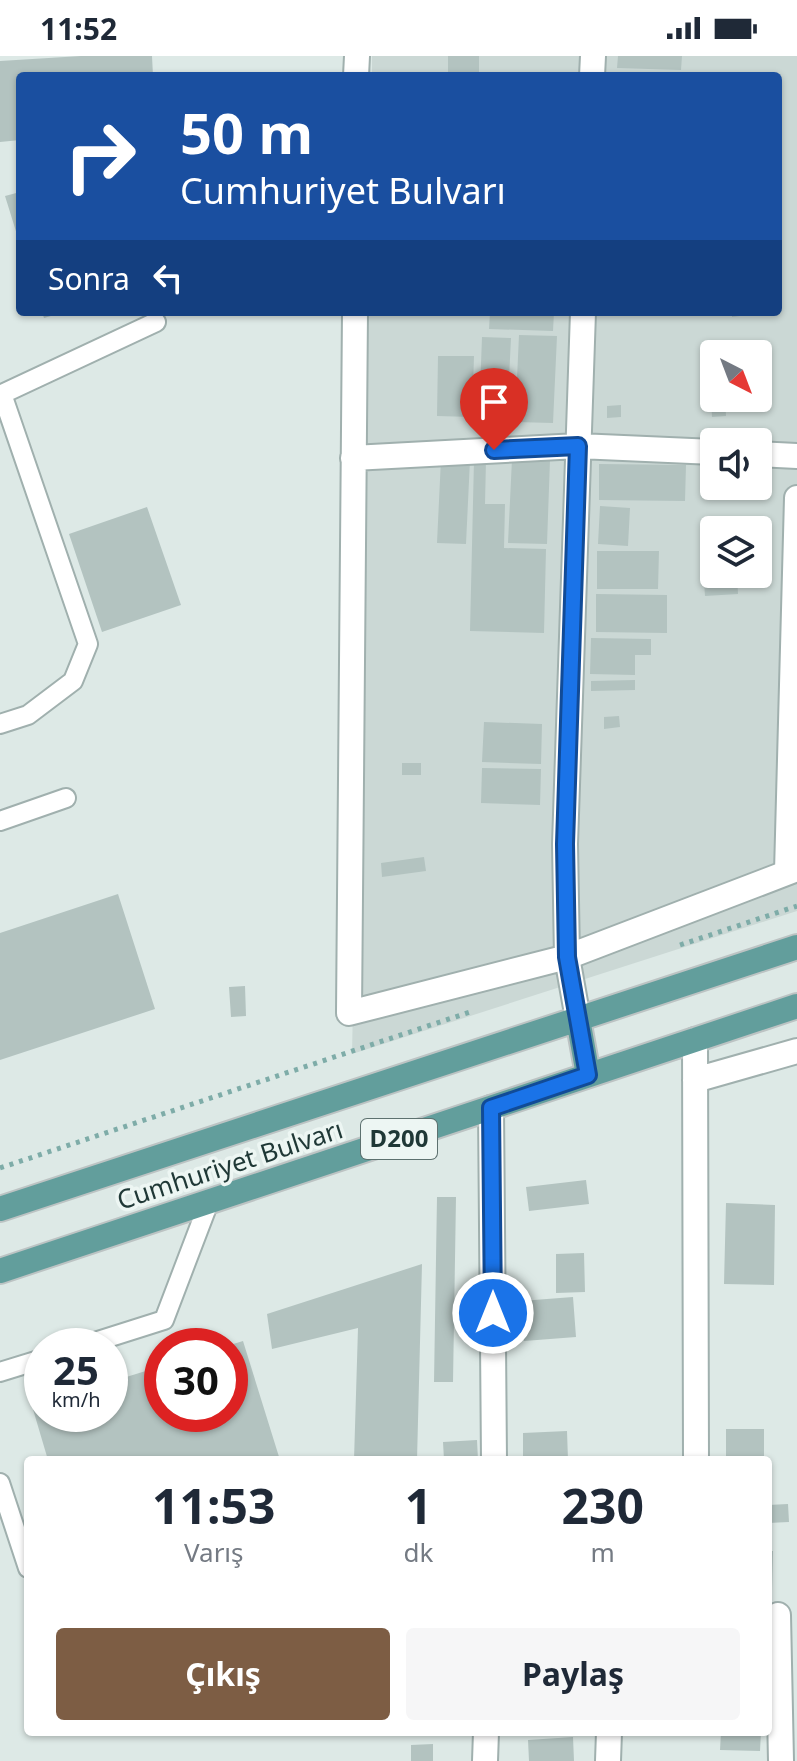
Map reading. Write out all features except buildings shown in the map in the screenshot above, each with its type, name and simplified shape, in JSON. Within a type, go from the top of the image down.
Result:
[{"type":"main road","name":"Cumhuriyet Bulvarı","points":[[0,1209],[797,947]]},
{"type":"main road","name":"Cumhuriyet Bulvarı","points":[[0,1271],[797,1006]]},
{"type":"main road","points":[[578,1019],[588,1075]]},
{"type":"street","points":[[355,316],[349,1013],[567,957],[792,870],[797,498]]},
{"type":"street","points":[[578,1019],[567,957],[565,844],[583,316]]},
{"type":"street","points":[[353,458],[578,446],[700,451]]},
{"type":"street","points":[[772,455],[797,456]]},
{"type":"street","points":[[695,1040],[696,1456]]},
{"type":"street","points":[[695,1080],[797,1051]]},
{"type":"street","points":[[491,1108],[494,1456]]},
{"type":"street","points":[[781,1615],[781,1761]]},
{"type":"street","points":[[485,1761],[486,1736]]},
{"type":"street","points":[[608,1761],[609,1736]]},
{"type":"lane","points":[[0,724],[28,715],[73,681],[88,644],[1,395],[156,322]]},
{"type":"lane","points":[[0,821],[66,798]]},
{"type":"lane","points":[[128,1331],[164,1320],[209,1202]]},
{"type":"lane","points":[[0,1372],[24,1365]]},
{"type":"lane","points":[[0,1483],[24,1556]]},
{"type":"path","points":[[676,946],[797,906]]},
{"type":"path","points":[[0,1168],[479,1009]]},
{"type":"shaded area","points":[[372,56],[797,56],[797,911],[352,1054],[367,316],[782,316],[782,72],[372,72]]},
{"type":"route","points":[[493,1313],[491,1108],[588,1075],[567,957],[565,844],[578,446],[494,450]]}]
